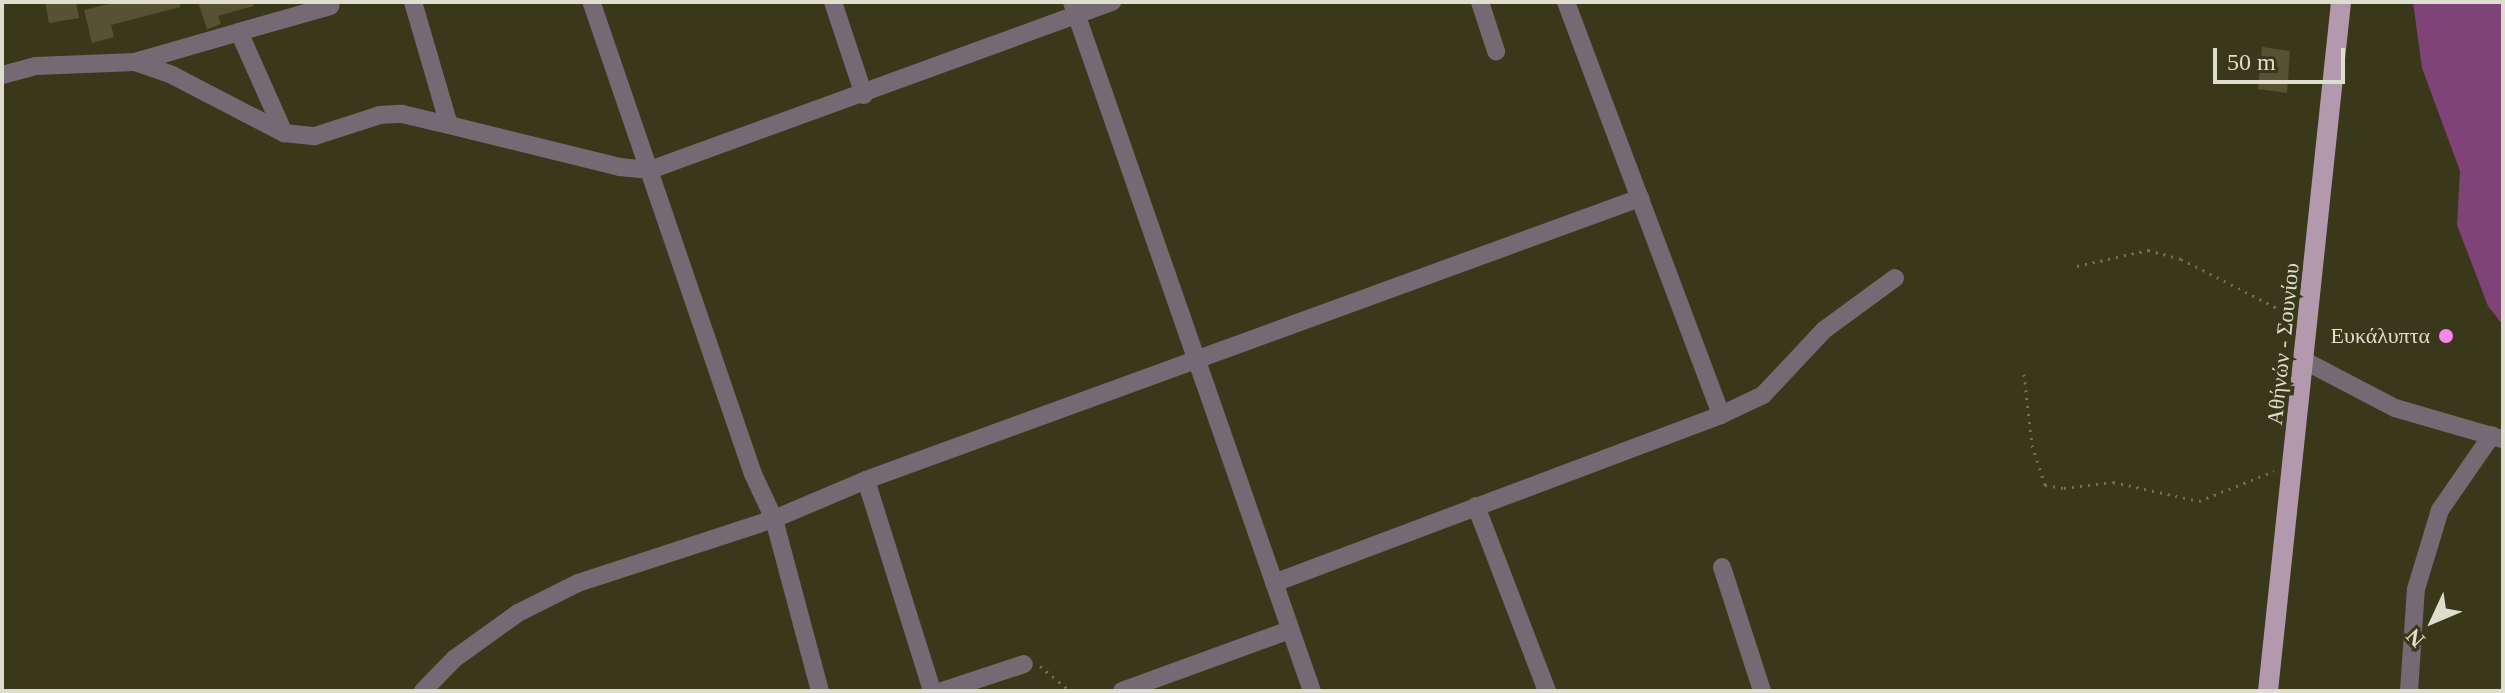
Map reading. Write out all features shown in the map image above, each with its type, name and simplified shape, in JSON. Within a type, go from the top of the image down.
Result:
[{"type":"main road","name":"Αθήνών - Σουνίου","points":[[2268,691],[2295,460],[2341,2]]},
{"type":"street","points":[[413,2],[449,125]]},
{"type":"street","points":[[591,2],[753,474],[774,519],[820,691]]},
{"type":"street","points":[[833,2],[864,95]]},
{"type":"street","points":[[135,62],[172,75],[284,133],[315,136],[380,115],[402,114],[620,167],[650,170],[864,95],[1074,9],[1112,2]]},
{"type":"street","points":[[1480,2],[1496,51]]},
{"type":"street","points":[[1566,2],[1721,415]]},
{"type":"street","points":[[2,75],[36,66],[135,62],[330,6]]},
{"type":"street","points":[[1074,9],[1312,691]]},
{"type":"street","points":[[239,32],[284,133]]},
{"type":"street","points":[[423,691],[454,659],[518,613],[578,583],[774,519],[866,480],[1640,198]]},
{"type":"street","points":[[1274,583],[1721,415],[1763,395],[1824,330],[1895,278]]},
{"type":"street","points":[[2305,361],[2395,408],[2498,438],[2440,510],[2416,589],[2409,691]]},
{"type":"street","points":[[866,480],[932,691]]},
{"type":"street","points":[[1476,506],[1547,691]]},
{"type":"street","points":[[1722,567],[1762,691]]},
{"type":"street","points":[[1122,691],[1290,630]]},
{"type":"street","points":[[942,691],[1024,664]]},
{"type":"street","points":[[999,673],[1007,691]]},
{"type":"path","points":[[2077,266],[2148,250],[2181,259],[2308,324]]},
{"type":"path","points":[[2024,374],[2032,445],[2045,485],[2064,488],[2113,482],[2199,501],[2224,495],[2295,460]]},
{"type":"path","points":[[1024,664],[1046,667],[1070,691]]},
{"type":"shaded area","points":[[2413,2],[2503,2],[2503,325],[2488,306],[2457,225],[2460,171],[2422,68]]},
{"type":"building","points":[[45,2],[76,2],[79,18],[49,23]]},
{"type":"building","points":[[117,2],[180,2],[180,7],[111,25],[114,37],[92,43],[84,10]]},
{"type":"building","points":[[198,2],[253,2],[253,6],[218,16],[221,24],[207,29]]},
{"type":"building","points":[[2262,47],[2290,51],[2287,93],[2258,89]]},
{"type":"place","name":"Ευκάλυπτα","points":[[2446,336]]}]
